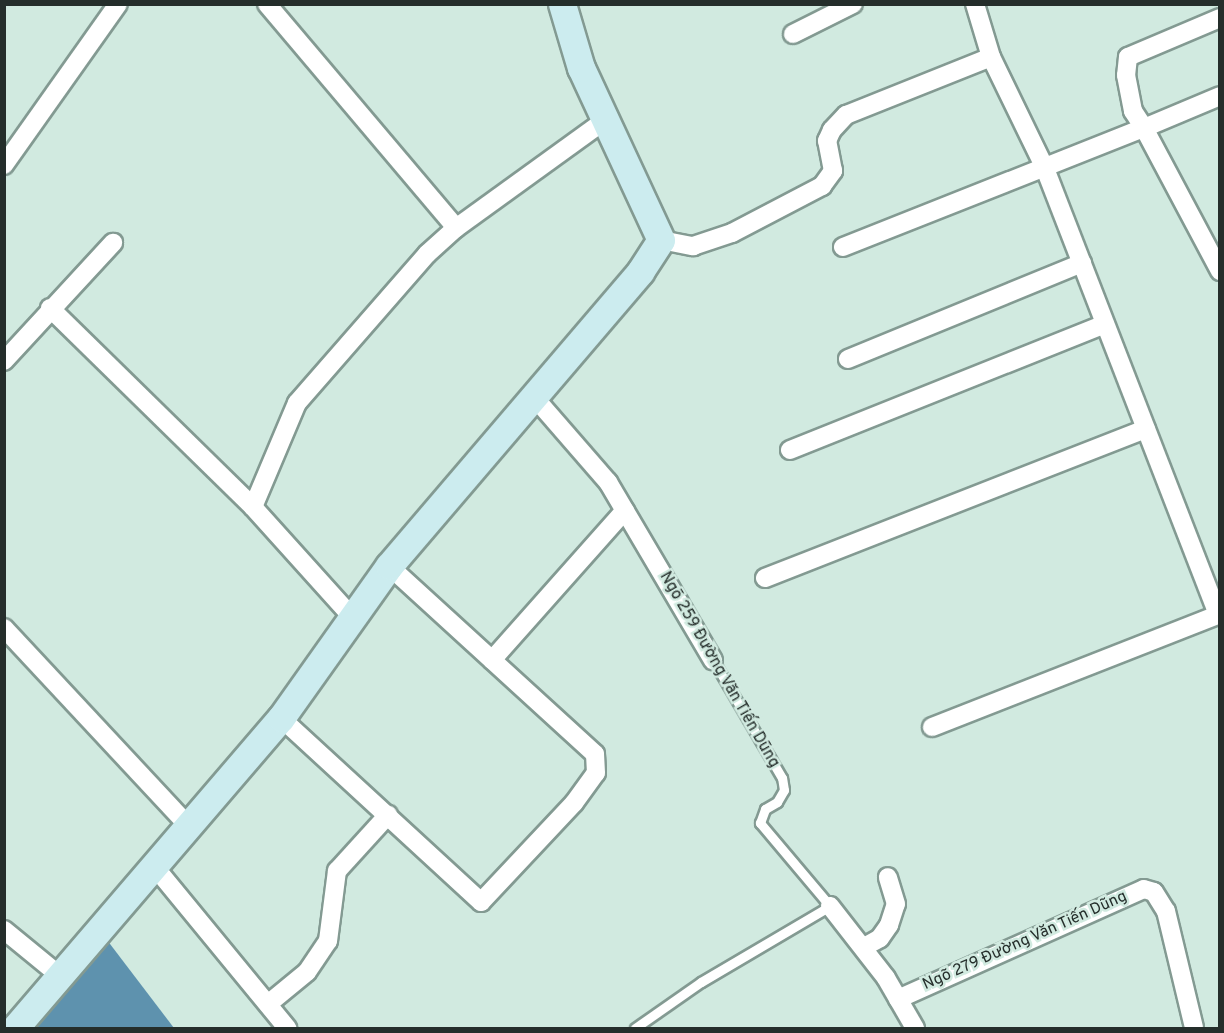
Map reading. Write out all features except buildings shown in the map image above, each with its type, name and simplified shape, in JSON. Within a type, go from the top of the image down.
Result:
[{"type":"street","points":[[4,165],[118,4]]},
{"type":"street","points":[[267,4],[456,228]]},
{"type":"street","points":[[562,4],[581,68],[661,240]]},
{"type":"street","points":[[793,34],[853,4]]},
{"type":"street","points":[[933,727],[1219,614],[1044,166],[991,57],[975,4]]},
{"type":"street","points":[[1220,18],[1128,57],[1130,96],[1144,128],[1220,271]]},
{"type":"street","points":[[661,240],[693,246],[732,233],[822,186],[833,171],[827,141],[832,130],[846,115],[991,57]]},
{"type":"street","points":[[843,248],[1220,96]]},
{"type":"street","points":[[253,507],[297,403],[426,254],[456,228],[604,121]]},
{"type":"street","points":[[15,1029],[281,718],[351,616],[389,566],[640,272],[661,240]]},
{"type":"street","points":[[4,362],[50,308],[113,243]]},
{"type":"street","points":[[848,359],[1082,263]]},
{"type":"street","points":[[50,308],[253,507],[351,616]]},
{"type":"street","points":[[790,450],[1105,324]]},
{"type":"street","name":"Ngõ 259 Đường Văn Tiến Dũng","points":[[534,397],[608,482],[713,660]]},
{"type":"street","points":[[765,578],[1146,429]]},
{"type":"street","points":[[492,660],[625,510]]},
{"type":"street","points":[[281,718],[481,903],[574,803],[596,773],[595,754],[389,566]]},
{"type":"street","points":[[4,628],[188,825]]},
{"type":"street","points":[[268,1004],[307,972],[328,941],[337,871],[388,815]]},
{"type":"street","points":[[154,866],[287,1029]]},
{"type":"street","points":[[864,947],[879,938],[889,925],[896,904],[888,877]]},
{"type":"street","name":"Ngõ 279 Đường Văn Tiến Dũng","points":[[898,999],[1143,889],[1154,892],[1166,911],[1194,1029]]},
{"type":"street","name":"Ngõ 259 Đường Văn Tiến Dũng","points":[[830,906],[864,947],[915,1029]]},
{"type":"street","points":[[4,930],[59,975]]},
{"type":"lane","name":"Ngõ 259 Đường Văn Tiến Dũng","points":[[713,660],[782,778],[784,790],[777,802],[765,808],[760,823],[830,906]]},
{"type":"lane","points":[[635,1029],[701,982],[830,906]]},
{"type":"water","points":[[107,940],[174,1028],[32,1028]]}]
